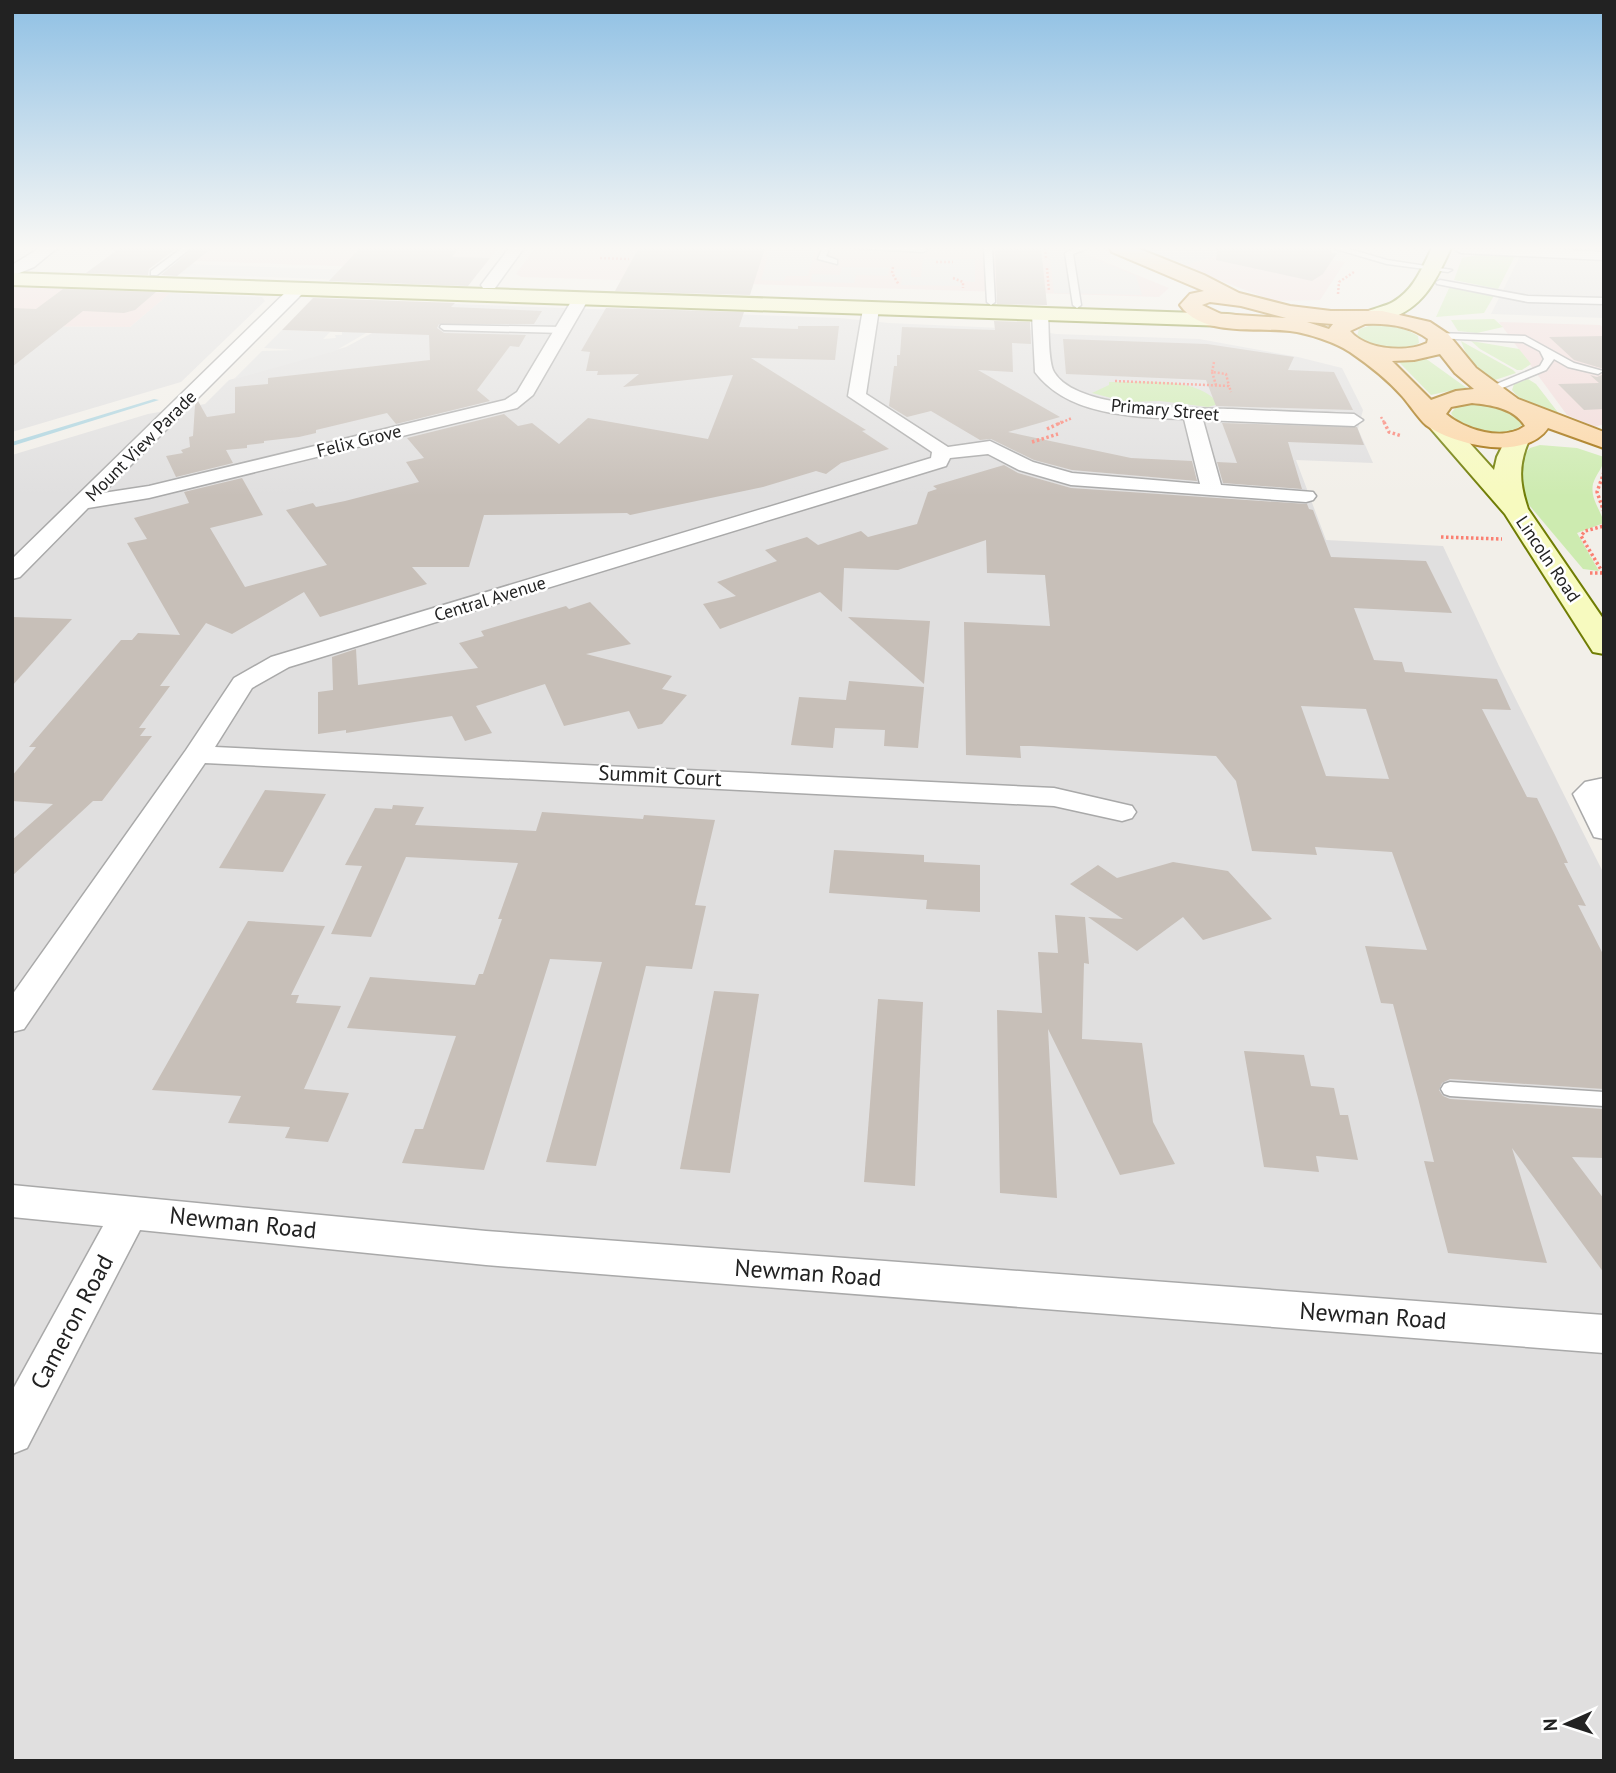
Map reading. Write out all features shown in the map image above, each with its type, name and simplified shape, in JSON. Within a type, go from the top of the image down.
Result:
[{"type":"main road","points":[[1311,331],[1384,353],[1417,354],[1434,349],[1439,344],[1437,336]]},
{"type":"main road","points":[[1340,331],[1341,336],[1393,374],[1437,421],[1469,435],[1495,439],[1519,437],[1561,441],[1604,451]]},
{"type":"main road","points":[[1426,331],[1437,336]]},
{"type":"main road","points":[[1433,331],[1465,370],[1490,390],[1534,418],[1537,426],[1533,432],[1519,437]]},
{"type":"main road","points":[[1437,421],[1433,412],[1438,405],[1456,397],[1490,399],[1604,441]]},
{"type":"main road","name":"Lincoln Road","points":[[1437,421],[1515,509],[1593,611],[1604,645]]},
{"type":"main road","name":"Lincoln Road","points":[[1515,509],[1507,487],[1506,472],[1507,460],[1519,437]]},
{"type":"street","name":"Mount View Parade","points":[[12,572],[256,331]]},
{"type":"street","name":"Felix Grove","points":[[82,503],[149,492],[511,404],[524,395],[563,331]]},
{"type":"street","points":[[867,331],[858,396],[932,443],[943,453],[976,451],[990,447],[1026,466],[1071,479],[1306,496]]},
{"type":"street","name":"Primary Street","points":[[1041,331],[1044,372],[1058,387],[1098,404],[1192,414],[1354,420]]},
{"type":"street","points":[[1192,414],[1212,491]]},
{"type":"street","name":"Central Avenue","points":[[12,1020],[197,754],[243,683],[280,662],[933,466],[939,462],[943,453]]},
{"type":"street","points":[[12,542],[58,526]]},
{"type":"street","name":"Summit Court","points":[[197,754],[1054,797],[1122,811]]},
{"type":"street","points":[[1604,787],[1595,788],[1587,794],[1604,830]]},
{"type":"street","name":"Newman Road","points":[[12,1201],[500,1249],[1604,1334]]},
{"type":"street","name":"Cameron Road","points":[[12,1433],[131,1211]]},
{"type":"lane","points":[[1437,336],[1525,339],[1577,368],[1594,374],[1603,382]]},
{"type":"lane","points":[[1543,368],[1549,359],[1544,349]]},
{"type":"lane","points":[[1490,390],[1543,368],[1598,371]]},
{"type":"lane","points":[[1450,1089],[1604,1099]]},
{"type":"path","points":[[1214,362],[1212,372],[1216,385]]},
{"type":"path","points":[[1212,372],[1226,374],[1233,398]]},
{"type":"path","points":[[1113,381],[1229,386]]},
{"type":"path","points":[[1047,429],[1067,421]]},
{"type":"path","points":[[1604,471],[1597,485],[1596,495],[1604,512]]},
{"type":"path","points":[[1604,526],[1585,531],[1581,536],[1604,574]]},
{"type":"shaded area","points":[[12,331],[234,331],[181,382],[12,432]]},
{"type":"shaded area","points":[[281,331],[330,332],[323,339],[336,338],[335,335],[342,335],[342,332],[370,331],[335,351],[234,379],[262,351],[295,350],[264,348]]},
{"type":"shaded area","points":[[376,331],[1036,331],[1056,334],[1199,339],[1342,368],[1363,410],[1358,429],[1373,463],[1296,460],[1326,540],[1443,546],[1499,666],[1604,874],[1604,1761],[12,1761],[12,455],[148,414],[205,404],[229,380],[346,347]]},
{"type":"shaded area","points":[[1505,331],[1604,331],[1604,424],[1595,427],[1567,415]]},
{"type":"green space","points":[[1359,331],[1408,331],[1418,336],[1419,343],[1395,349],[1378,347],[1357,336]]},
{"type":"green space","points":[[1458,331],[1487,331],[1477,333]]},
{"type":"green space","points":[[1461,341],[1516,373],[1492,381],[1473,364]]},
{"type":"green space","points":[[1471,341],[1519,349],[1531,364],[1517,370]]},
{"type":"green space","points":[[1425,358],[1471,391],[1449,391],[1431,395],[1396,359]]},
{"type":"green space","points":[[1528,379],[1536,384],[1560,415],[1528,403],[1512,390],[1514,384]]},
{"type":"green space","points":[[1109,382],[1168,382],[1183,385],[1197,388],[1219,404],[1208,407],[1160,401],[1127,402],[1092,393],[1109,385]]},
{"type":"green space","points":[[1477,403],[1501,407],[1522,419],[1523,424],[1506,432],[1485,432],[1464,425],[1451,413],[1458,405]]},
{"type":"green space","points":[[1540,445],[1577,448],[1604,457],[1592,489],[1604,523],[1577,533],[1599,571],[1583,569],[1529,505],[1521,491],[1521,458],[1530,448]]},
{"type":"building","points":[[12,331],[58,331],[12,367]]},
{"type":"building","points":[[304,331],[441,331],[526,335],[519,347],[510,346],[477,390],[490,401],[396,424],[387,413],[316,430],[316,433],[299,437],[264,441],[247,445],[247,448],[226,450],[233,463],[176,477],[166,456],[183,453],[181,450],[190,447],[189,437],[193,436],[195,405],[198,401],[207,417],[235,413],[235,387],[268,384],[268,378],[430,360],[429,335]]},
{"type":"building","points":[[593,331],[838,331],[835,360],[751,358],[866,430],[862,431],[889,449],[841,463],[826,474],[816,471],[763,487],[630,515],[484,515],[469,567],[412,567],[427,584],[320,617],[304,592],[232,634],[206,623],[160,686],[170,686],[139,728],[146,728],[140,736],[152,736],[102,801],[93,801],[12,876],[12,840],[53,804],[12,801],[12,776],[36,747],[29,747],[121,640],[132,640],[138,633],[180,635],[127,543],[147,539],[134,518],[189,503],[184,492],[242,478],[263,515],[210,528],[245,587],[327,565],[286,510],[313,503],[316,507],[345,501],[419,482],[406,462],[424,458],[407,438],[504,414],[518,426],[532,423],[559,444],[588,418],[708,439],[733,375],[623,387],[639,374],[597,375],[598,371],[586,371],[590,352],[581,351]]},
{"type":"building","points":[[902,331],[1030,331],[1031,344],[1012,343],[1013,372],[978,370],[1060,417],[1008,432],[1131,458],[1192,461],[1197,481],[1072,470],[1034,460],[991,439],[980,440],[931,411],[907,417],[889,406],[894,366],[897,366],[897,355],[900,355]]},
{"type":"building","points":[[1604,336],[1604,369],[1574,360],[1549,337]]},
{"type":"building","points":[[1063,339],[1207,344],[1294,357],[1288,370],[1334,372],[1353,410],[1216,406],[1206,380],[1066,374]]},
{"type":"building","points":[[1604,374],[1604,409],[1584,410],[1558,384],[1599,383],[1590,375],[1597,377]]},
{"type":"building","points":[[1222,423],[1357,427],[1364,445],[1288,442],[1302,489],[1223,483],[1217,462],[1237,463]]},
{"type":"building","points":[[1004,465],[1018,473],[1071,488],[1307,504],[1309,509],[1313,510],[1331,557],[1426,561],[1452,613],[1354,608],[1374,660],[1402,662],[1405,672],[1497,679],[1511,710],[1482,709],[1527,797],[1537,798],[1568,863],[1564,863],[1586,906],[1578,905],[1604,956],[1604,1089],[1450,1079],[1442,1083],[1439,1090],[1443,1096],[1450,1099],[1604,1109],[1604,1158],[1572,1157],[1604,1199],[1604,1273],[1512,1148],[1547,1263],[1448,1253],[1424,1161],[1434,1162],[1393,1004],[1381,1003],[1365,946],[1427,950],[1392,852],[1315,847],[1317,855],[1252,851],[1236,781],[1216,756],[1031,746],[1020,746],[1021,758],[966,755],[964,622],[1050,626],[1045,575],[987,573],[986,540],[898,570],[844,568],[842,612],[820,592],[720,629],[703,604],[736,596],[717,582],[777,561],[765,550],[807,537],[818,545],[861,531],[868,537],[917,524],[928,492],[937,489],[933,486]],"holes":[[[1301,706],[1366,709],[1389,779],[1326,776]]]},
{"type":"building","points":[[590,602],[631,644],[586,654],[672,676],[662,689],[687,695],[662,724],[638,729],[629,711],[564,726],[545,684],[476,706],[492,733],[465,741],[452,716],[346,733],[346,730],[318,734],[318,692],[333,690],[332,657],[356,649],[358,685],[478,668],[459,643],[484,636],[481,631],[566,606],[569,609]]},
{"type":"building","points":[[12,617],[72,619],[12,686]]},
{"type":"building","points":[[848,617],[930,621],[924,684]]},
{"type":"building","points":[[849,681],[924,687],[918,748],[884,746],[885,730],[835,728],[833,748],[791,745],[799,697],[846,700]]},
{"type":"building","points":[[265,790],[326,794],[283,872],[219,868]]},
{"type":"building","points":[[393,805],[424,807],[415,825],[536,831],[542,812],[643,819],[644,815],[715,820],[695,905],[706,906],[692,969],[646,966],[596,1166],[546,1162],[602,962],[550,959],[484,1170],[402,1163],[415,1129],[423,1129],[456,1036],[347,1028],[370,977],[475,985],[479,974],[483,974],[502,919],[498,919],[518,863],[406,857],[371,937],[331,934],[362,866],[345,865],[375,808],[392,809]]},
{"type":"building","points":[[834,850],[924,855],[924,862],[980,865],[980,912],[926,909],[927,900],[829,893]]},
{"type":"building","points":[[1173,862],[1228,871],[1272,919],[1203,940],[1183,917],[1137,951],[1088,917],[1123,919],[1070,884],[1098,865],[1117,878]]},
{"type":"building","points":[[1055,915],[1085,917],[1089,964],[1084,963],[1082,1039],[1142,1043],[1153,1122],[1175,1164],[1120,1175],[1048,1029],[1057,1198],[1000,1193],[997,1010],[1042,1013],[1038,952],[1058,953]]},
{"type":"building","points":[[248,921],[325,926],[291,995],[299,995],[296,1003],[341,1006],[304,1089],[349,1093],[328,1142],[285,1138],[290,1127],[228,1123],[241,1096],[152,1090]]},
{"type":"building","points":[[714,991],[759,994],[730,1173],[680,1169]]},
{"type":"building","points":[[878,999],[923,1002],[915,1186],[864,1182]]},
{"type":"building","points":[[1244,1051],[1304,1055],[1311,1086],[1334,1088],[1340,1115],[1348,1115],[1358,1160],[1316,1156],[1319,1172],[1264,1167]]},
{"type":"waterway","points":[[12,444],[156,400]]}]
